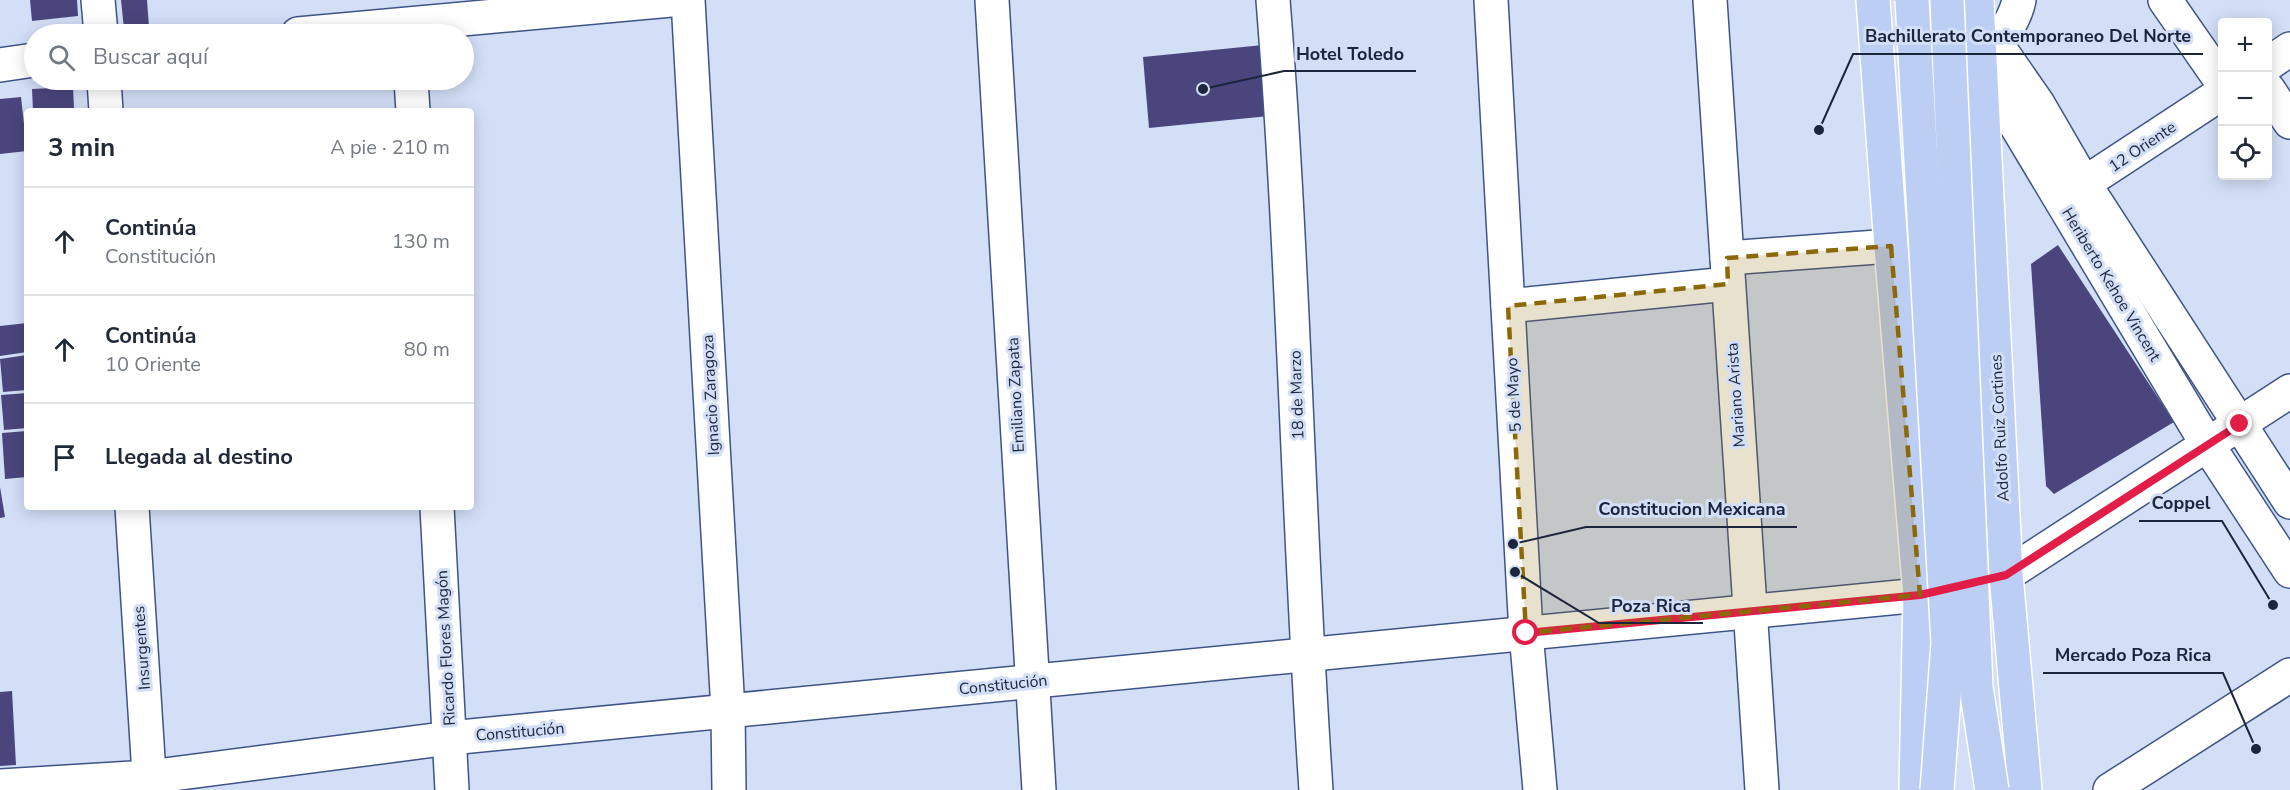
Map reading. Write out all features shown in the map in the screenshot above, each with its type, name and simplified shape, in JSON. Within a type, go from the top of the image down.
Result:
[{"type":"main road","points":[[1873,0],[1920,595],[1916,790]]},
{"type":"main road","points":[[1912,0],[1948,643],[1937,790]]},
{"type":"main road","points":[[1947,0],[1976,687],[1992,790]]},
{"type":"main road","name":"Adolfo Ruiz Cortines","points":[[1978,27],[2006,575],[2025,790]]},
{"type":"street","points":[[98,0],[100,24]]},
{"type":"street","points":[[376,24],[671,0]]},
{"type":"street","name":"Ignacio Zaragoza","points":[[687,0],[728,711],[729,790]]},
{"type":"street","name":"Emiliano Zapata","points":[[992,0],[1039,790]]},
{"type":"street","name":"18 de Marzo","points":[[1273,0],[1285,148],[1307,655],[1316,790]]},
{"type":"street","name":"5 de Mayo","points":[[1491,0],[1526,633],[1540,790]]},
{"type":"street","name":"Mariano Arista","points":[[1710,0],[1762,790]]},
{"type":"street","name":"Heriberto Kehoe Vincent","points":[[1928,0],[1978,27],[2073,192],[2207,444],[2290,571]]},
{"type":"street","points":[[1978,27],[2018,8],[2019,0]]},
{"type":"street","points":[[2165,0],[2218,75]]},
{"type":"street","points":[[2272,61],[2290,49]]},
{"type":"street","points":[[0,65],[24,61]]},
{"type":"street","points":[[105,90],[106,108]]},
{"type":"street","points":[[412,90],[413,108]]},
{"type":"street","points":[[2272,94],[2290,122]]},
{"type":"street","name":"12 Oriente","points":[[2073,192],[2218,96]]},
{"type":"street","name":"Heriberto Kehoe Vincent","points":[[2073,192],[2240,424],[2290,502]]},
{"type":"street","points":[[1508,306],[1891,246]]},
{"type":"street","points":[[2006,575],[2290,391]]},
{"type":"street","name":"Insurgentes","points":[[132,510],[149,783]]},
{"type":"street","name":"Ricardo Flores Magón","points":[[436,510],[452,790]]},
{"type":"street","name":"Constitución","points":[[0,786],[149,783],[450,738],[1920,595],[2006,575]]},
{"type":"street","points":[[2110,790],[2290,675]]},
{"type":"highlighted area","points":[[1891,246],[1920,595],[1526,633],[1508,306],[1728,284],[1727,258]]},
{"type":"building","points":[[30,0],[77,0],[78,16],[32,21]]},
{"type":"building","points":[[121,0],[147,0],[149,24],[123,24]]},
{"type":"building","points":[[1263,45],[1269,116],[1149,128],[1143,57]]},
{"type":"building","points":[[32,90],[73,90],[74,108],[33,108]]},
{"type":"building","points":[[21,97],[24,151],[0,154],[0,99]]},
{"type":"building","points":[[2058,245],[2174,422],[2054,494],[2046,486],[2031,264]]},
{"type":"building","points":[[24,323],[24,352],[0,356],[0,326]]},
{"type":"building","points":[[24,355],[24,390],[3,392],[0,359]]},
{"type":"building","points":[[24,393],[24,428],[4,430],[1,395]]},
{"type":"building","points":[[24,431],[24,477],[5,479],[2,433]]},
{"type":"building","points":[[0,487],[5,517],[0,518]]},
{"type":"building","points":[[12,691],[16,765],[0,766],[0,692]]},
{"type":"place","name":"Hotel Toledo","points":[[1203,89]]},
{"type":"place","name":"Bachillerato Contemporaneo Del Norte","points":[[1819,130]]},
{"type":"place","name":"Constitucion Mexicana","points":[[1513,544]]},
{"type":"place","name":"Poza Rica","points":[[1515,572]]},
{"type":"place","name":"Coppel","points":[[2273,605]]},
{"type":"place","name":"Mercado Poza Rica","points":[[2256,749]]},
{"type":"route","points":[[1526,633],[1920,595],[2006,575],[2240,424]]}]
